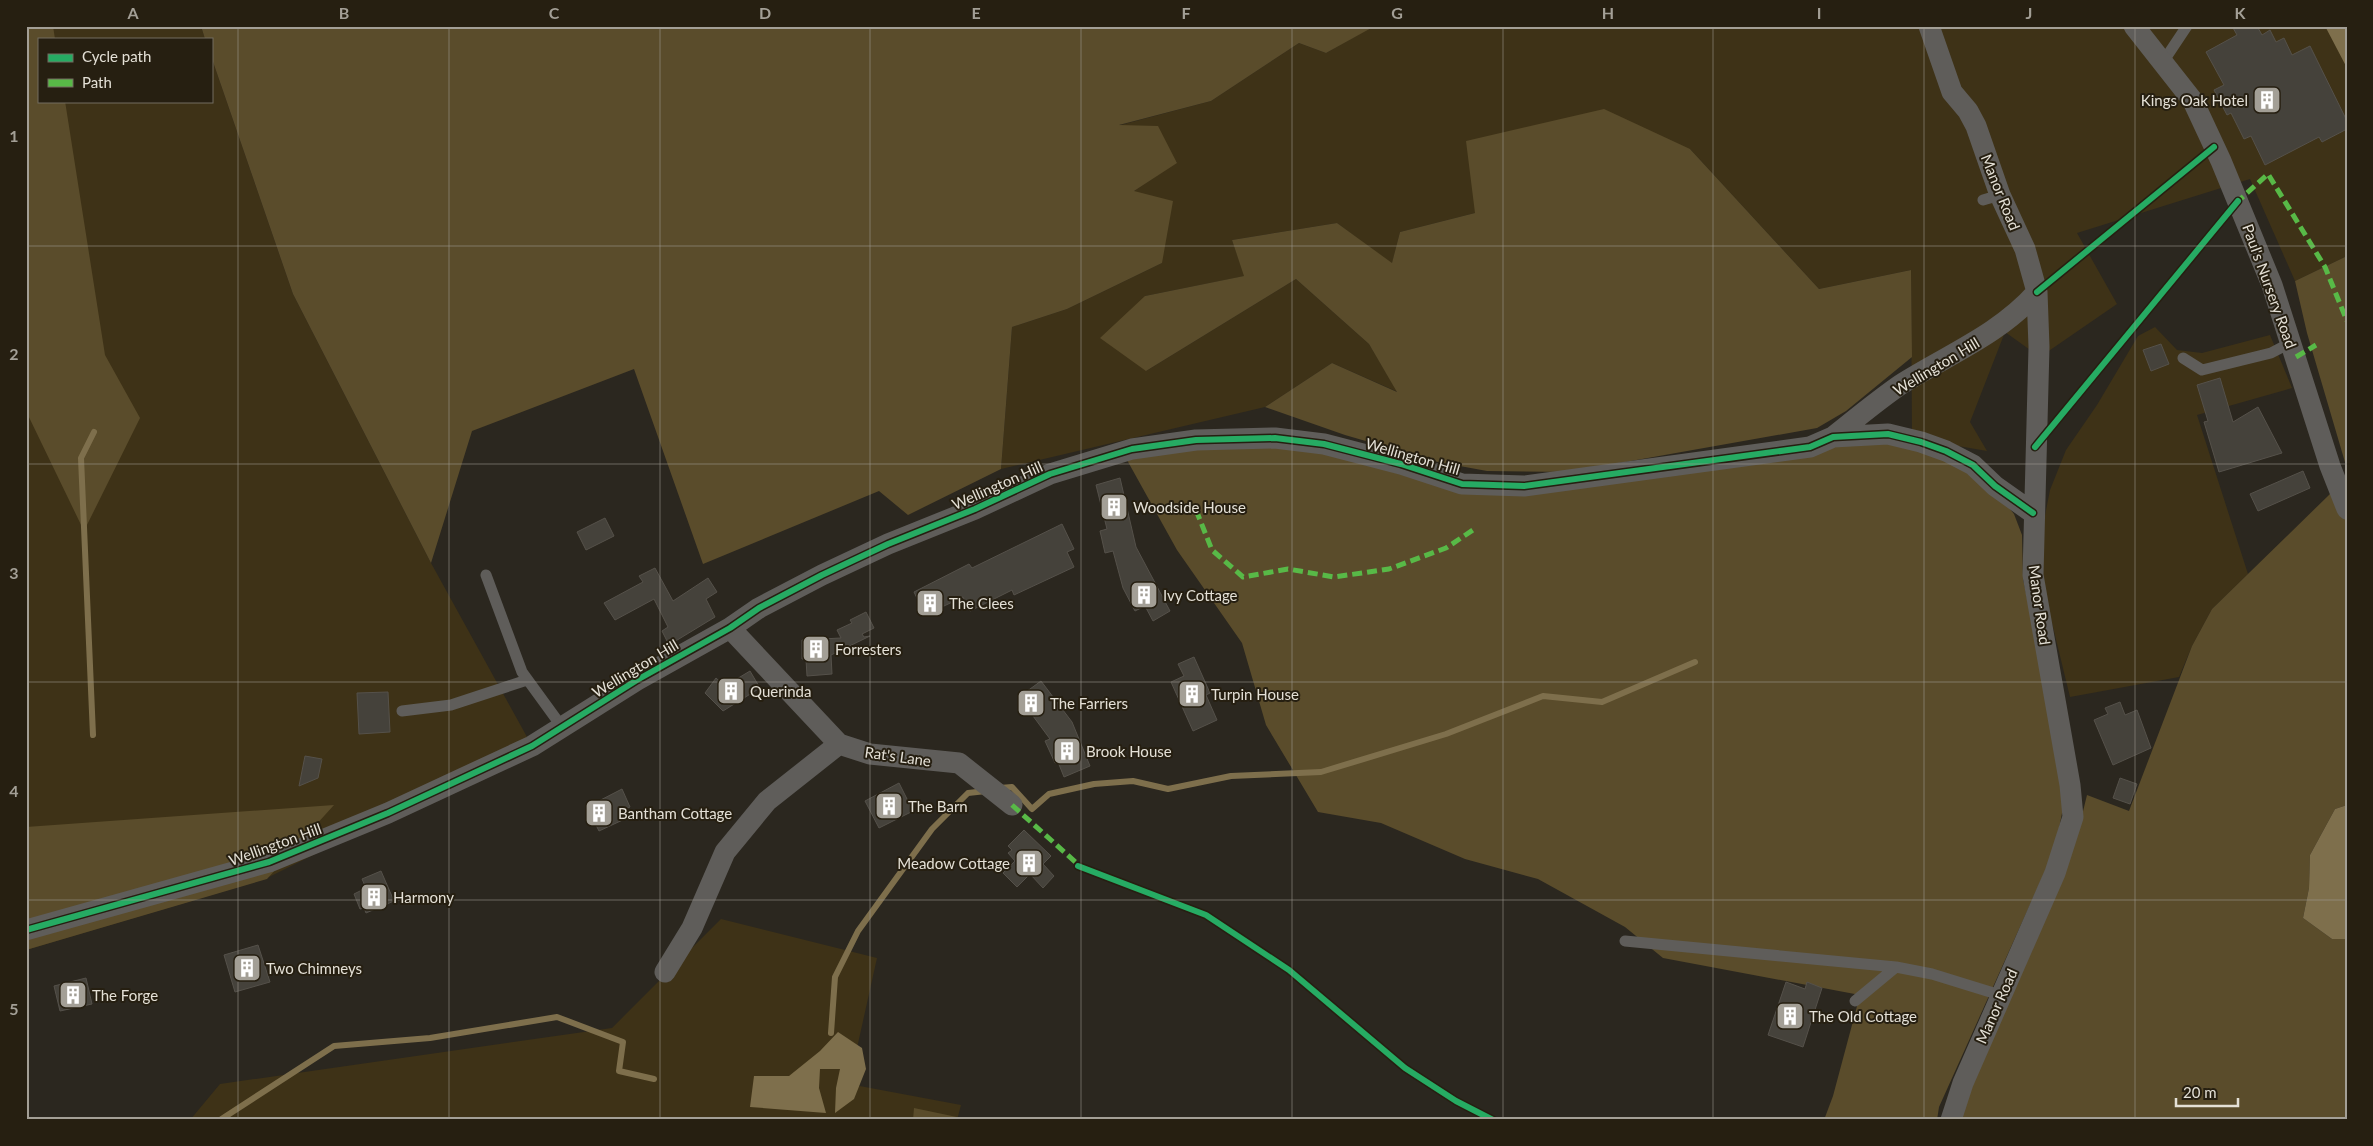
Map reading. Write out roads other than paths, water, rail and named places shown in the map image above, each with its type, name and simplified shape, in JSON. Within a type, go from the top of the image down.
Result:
[{"type":"street","name":"Manor Road","points":[[1929,26],[1952,92],[1968,111],[1976,126],[1991,198],[2025,249],[2037,292],[2039,347],[2033,513],[2033,575],[2070,784],[2073,817],[2056,872],[2000,995],[1959,1092],[1951,1120]]},
{"type":"street","name":"Paul's Nursery Road","points":[[2134,26],[2193,101],[2221,161],[2272,285],[2292,342],[2330,466],[2347,509]]},
{"type":"street","name":"Wellington Hill","points":[[26,930],[269,862],[388,813],[532,746],[637,680],[730,628],[758,608],[888,544],[975,509],[1050,474],[1132,449],[1196,440],[1275,438],[1324,444],[1401,464],[1462,484],[1524,486],[1810,446],[1833,437],[1900,386],[1990,334],[2015,316],[2037,292]]},
{"type":"street","name":"Wellington Hill","points":[[1833,437],[1888,434],[1946,451],[1974,465],[1995,486],[2033,513]]},
{"type":"street","name":"Rat's Lane","points":[[730,628],[839,744],[870,754],[959,763],[1012,805]]},
{"type":"street","points":[[665,972],[692,928],[725,852],[767,801],[839,744]]},
{"type":"lane","points":[[2163,62],[2187,26]]},
{"type":"lane","points":[[2183,358],[2202,370],[2271,353],[2292,342]]},
{"type":"lane","points":[[486,575],[522,672],[562,727]]},
{"type":"lane","points":[[402,711],[451,704],[527,680]]},
{"type":"lane","points":[[1625,941],[1896,967],[1932,974],[2000,995]]},
{"type":"lane","points":[[1855,1001],[1896,967]]},
{"type":"waterway","points":[[93,735],[81,458],[94,432]]},
{"type":"waterway","points":[[1000,788],[1012,787],[1032,809],[1049,794],[1094,784],[1133,781],[1168,789],[1231,776],[1321,772],[1446,734],[1543,696],[1602,702],[1695,662]]},
{"type":"waterway","points":[[831,1033],[835,977],[858,931],[932,829],[968,793],[986,791]]},
{"type":"waterway","points":[[220,1120],[334,1046],[430,1038],[557,1017],[623,1042],[619,1071],[654,1079]]},
{"type":"place","name":"Kings Oak Hotel","points":[[2267,100]]},
{"type":"place","name":"Woodside House","points":[[1114,507]]},
{"type":"place","name":"Ivy Cottage","points":[[1144,595]]},
{"type":"place","name":"The Clees","points":[[930,603]]},
{"type":"place","name":"Forresters","points":[[816,649]]},
{"type":"place","name":"Querinda","points":[[731,691]]},
{"type":"place","name":"Turpin House","points":[[1192,694]]},
{"type":"place","name":"The Farriers","points":[[1031,703]]},
{"type":"place","name":"Brook House","points":[[1067,751]]},
{"type":"place","name":"The Barn","points":[[889,806]]},
{"type":"place","name":"Bantham Cottage","points":[[599,813]]},
{"type":"place","name":"Meadow Cottage","points":[[1029,863]]},
{"type":"place","name":"Harmony","points":[[374,897]]},
{"type":"place","name":"Two Chimneys","points":[[247,968]]},
{"type":"place","name":"The Forge","points":[[73,995]]},
{"type":"place","name":"The Old Cottage","points":[[1790,1016]]}]
